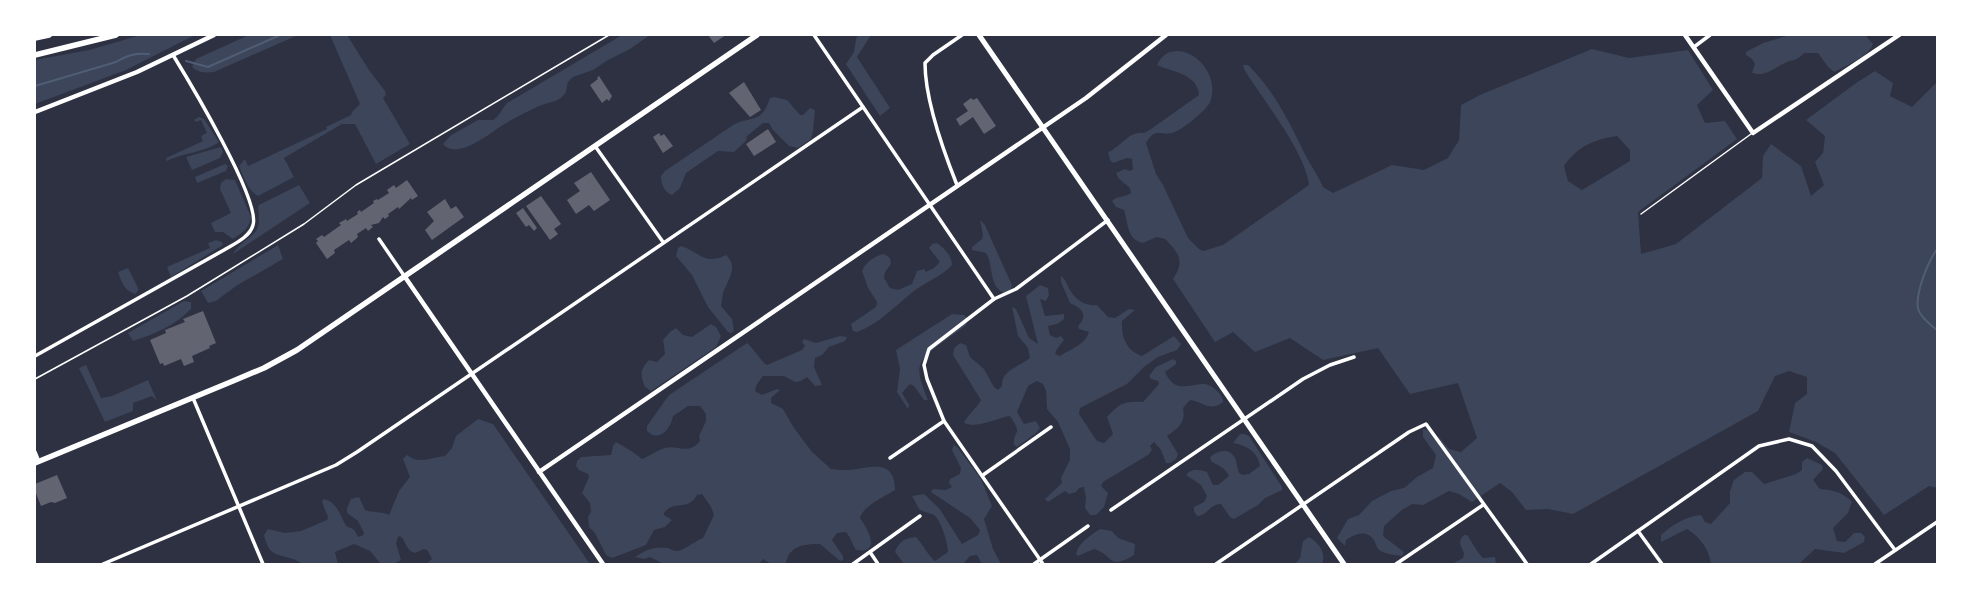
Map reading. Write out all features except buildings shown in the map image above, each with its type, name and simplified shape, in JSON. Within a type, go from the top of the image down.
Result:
[{"type":"main road","points":[[35,38],[48,35]]},
{"type":"main road","points":[[35,55],[116,35]]},
{"type":"main road","points":[[37,462],[264,368],[297,350],[757,35]]},
{"type":"main road","points":[[979,35],[1344,564]]},
{"type":"street","points":[[35,112],[106,85],[174,55],[214,35]]},
{"type":"street","points":[[814,35],[994,299]]},
{"type":"street","points":[[957,185],[941,143],[925,79],[925,63],[933,55],[962,35]]},
{"type":"street","points":[[539,472],[1086,98],[1166,35]]},
{"type":"street","points":[[1685,35],[1753,133],[1899,35]]},
{"type":"street","points":[[1694,47],[1710,35]]},
{"type":"street","points":[[35,356],[224,250],[244,238],[252,229],[254,220],[252,210],[232,162],[202,103],[174,55]]},
{"type":"street","points":[[103,564],[336,465],[472,375],[663,242],[864,107]]},
{"type":"street","points":[[595,146],[663,242]]},
{"type":"street","points":[[1044,564],[944,421],[927,379],[924,364],[929,349],[994,299],[1016,289],[1108,220]]},
{"type":"street","points":[[379,239],[603,564]]},
{"type":"street","points":[[1111,510],[1303,379],[1330,365],[1354,356]]},
{"type":"street","points":[[193,398],[263,564]]},
{"type":"street","points":[[890,458],[944,421]]},
{"type":"street","points":[[1216,564],[1416,428],[1426,424],[1527,564]]},
{"type":"street","points":[[983,475],[1051,427]]},
{"type":"street","points":[[1591,564],[1759,446],[1789,439],[1812,446],[1831,466],[1895,550]]},
{"type":"street","points":[[35,452],[37,462]]},
{"type":"street","points":[[1396,564],[1483,505]]},
{"type":"street","points":[[853,564],[920,516]]},
{"type":"street","points":[[1875,564],[1937,522]]},
{"type":"street","points":[[1034,564],[1088,526]]},
{"type":"street","points":[[1638,532],[1662,564]]},
{"type":"street","points":[[870,552],[878,564]]},
{"type":"lane","points":[[1641,214],[1753,133]]},
{"type":"path","points":[[35,379],[187,296],[304,224],[356,185],[609,35]]},
{"type":"shaded area","points":[[141,35],[195,35],[126,70],[35,104],[35,60],[89,50]]},
{"type":"shaded area","points":[[249,35],[298,35],[214,72],[202,72],[192,67],[196,59]]},
{"type":"shaded area","points":[[330,35],[347,35],[369,70],[385,91],[386,95],[383,98],[410,144],[376,164],[355,124],[342,124],[284,158],[294,177],[258,196],[248,187],[239,166],[245,159],[248,166],[327,129],[326,127],[351,115],[360,104]]},
{"type":"shaded area","points":[[622,35],[650,35],[630,49],[608,60],[593,70],[573,77],[568,82],[565,94],[557,100],[538,106],[465,148],[449,148],[443,144],[450,136],[478,120],[493,120],[507,103]]},
{"type":"shaded area","points":[[858,35],[871,35],[857,57],[890,108],[880,116],[846,64],[854,52]]},
{"type":"shaded area","points":[[1790,35],[1865,35],[1873,44],[1871,48],[1862,56],[1834,72],[1828,67],[1818,53],[1804,53],[1796,59],[1765,73],[1752,73],[1755,64],[1752,59],[1746,55],[1746,52],[1763,43]]},
{"type":"shaded area","points":[[1592,49],[1629,58],[1688,50],[1713,90],[1697,105],[1705,123],[1725,121],[1737,139],[1638,212],[1641,254],[1676,244],[1762,178],[1763,156],[1771,144],[1801,166],[1811,196],[1824,185],[1815,162],[1823,153],[1825,136],[1806,120],[1856,83],[1875,71],[1893,83],[1890,96],[1912,107],[1937,82],[1937,488],[1929,486],[1884,515],[1835,453],[1816,442],[1789,432],[1795,403],[1807,394],[1807,377],[1789,371],[1775,376],[1758,411],[1573,514],[1548,509],[1526,510],[1512,492],[1500,483],[1472,502],[1459,494],[1449,491],[1423,505],[1412,504],[1402,510],[1384,526],[1383,536],[1404,552],[1402,556],[1380,551],[1374,540],[1368,535],[1364,534],[1357,534],[1346,540],[1345,546],[1337,538],[1348,519],[1359,515],[1372,501],[1391,491],[1404,488],[1417,477],[1433,468],[1436,455],[1423,437],[1423,429],[1431,431],[1435,434],[1449,449],[1461,452],[1477,438],[1458,383],[1410,394],[1378,348],[1323,360],[1290,338],[1255,352],[1233,332],[1215,342],[1173,279],[1179,267],[1179,258],[1174,249],[1165,239],[1157,237],[1143,243],[1131,235],[1124,210],[1116,207],[1112,201],[1116,198],[1126,196],[1131,193],[1130,188],[1119,179],[1116,173],[1125,169],[1130,171],[1133,169],[1132,159],[1127,158],[1113,163],[1110,160],[1108,152],[1113,150],[1129,136],[1144,133],[1151,129],[1199,95],[1198,88],[1189,78],[1157,65],[1164,55],[1174,51],[1184,52],[1194,57],[1203,65],[1210,76],[1212,88],[1208,106],[1199,115],[1176,131],[1168,134],[1158,133],[1152,135],[1146,143],[1156,174],[1163,185],[1188,238],[1203,251],[1223,245],[1309,185],[1306,171],[1300,157],[1282,126],[1244,69],[1243,65],[1248,65],[1265,84],[1285,115],[1323,187],[1333,193],[1392,165],[1424,170],[1448,158],[1459,140],[1461,105],[1480,95]],"holes":[[[1617,136],[1630,150],[1630,161],[1582,190],[1568,181],[1564,166],[1575,153],[1587,145]]]},
{"type":"shaded area","points":[[774,97],[787,100],[800,115],[803,115],[810,108],[815,110],[811,139],[798,148],[789,146],[773,130],[769,123],[763,123],[747,136],[746,141],[734,152],[718,151],[686,173],[680,188],[672,195],[665,190],[662,185],[661,176],[665,171],[733,125],[759,116],[767,107],[770,98]]},
{"type":"shaded area","points":[[199,117],[204,119],[219,142],[208,148],[167,161],[166,158],[203,141],[201,136],[207,133],[201,120],[196,122],[194,120]]},
{"type":"shaded area","points":[[221,147],[223,152],[220,158],[192,170],[186,157]]},
{"type":"shaded area","points":[[225,164],[228,166],[226,171],[197,183],[195,177]]},
{"type":"shaded area","points":[[226,179],[235,180],[251,217],[247,228],[233,239],[223,232],[215,232],[211,223],[231,213],[220,189],[221,183]]},
{"type":"shaded area","points":[[299,185],[310,203],[233,254],[238,247],[256,231],[259,218],[259,205]]},
{"type":"shaded area","points":[[980,220],[985,225],[1012,285],[1011,290],[1004,293],[999,290],[993,280],[990,263],[986,253],[972,250],[972,247],[982,239],[983,235]]},
{"type":"shaded area","points":[[216,240],[222,242],[223,245],[171,277],[167,267],[210,248],[208,243]]},
{"type":"shaded area","points":[[936,243],[947,252],[951,258],[952,265],[944,272],[914,291],[873,324],[857,332],[853,331],[851,324],[876,307],[877,302],[868,288],[862,271],[868,262],[884,254],[890,258],[891,264],[885,272],[884,278],[890,288],[898,290],[912,284],[917,271],[924,269],[926,272],[934,268],[940,262],[929,248],[932,244]]},
{"type":"shaded area","points":[[278,245],[283,259],[236,286],[216,301],[208,303],[201,291]]},
{"type":"shaded area","points":[[681,246],[707,259],[719,258],[726,255],[730,259],[732,268],[730,278],[723,293],[721,306],[732,319],[734,331],[731,333],[728,332],[708,307],[692,275],[676,256],[678,248]]},
{"type":"shaded area","points":[[128,268],[138,288],[138,291],[135,294],[128,291],[118,272]]},
{"type":"shaded area","points":[[1061,276],[1072,294],[1078,300],[1085,304],[1097,305],[1108,317],[1115,318],[1129,309],[1135,310],[1122,321],[1122,332],[1128,347],[1137,354],[1142,356],[1174,336],[1181,344],[1177,350],[1158,357],[1144,367],[1127,384],[1080,408],[1079,414],[1097,441],[1104,443],[1113,434],[1107,417],[1123,404],[1143,402],[1159,384],[1158,381],[1151,379],[1149,376],[1156,367],[1173,359],[1176,361],[1176,364],[1165,372],[1171,381],[1177,385],[1183,386],[1204,384],[1210,386],[1220,394],[1223,400],[1223,402],[1218,405],[1206,406],[1190,400],[1183,408],[1184,413],[1180,425],[1167,436],[1178,454],[1176,459],[1170,463],[1166,463],[1161,450],[1154,442],[1150,446],[1152,450],[1148,455],[1103,482],[1101,486],[1108,493],[1104,507],[1096,515],[1090,515],[1085,508],[1086,498],[1084,487],[1079,488],[1076,492],[1069,494],[1065,491],[1048,502],[1045,499],[1062,483],[1061,478],[1070,460],[1070,449],[1058,422],[1047,409],[1046,391],[1043,384],[1037,381],[1028,386],[1017,412],[1024,424],[1036,421],[1040,428],[1035,434],[1017,447],[1014,445],[1014,440],[1017,430],[1010,416],[975,425],[964,423],[981,400],[953,355],[954,348],[960,343],[966,345],[970,357],[984,369],[994,387],[998,390],[1002,386],[1002,381],[1007,373],[1030,358],[1028,348],[1018,336],[1012,307],[1016,309],[1029,338],[1038,344],[1026,296],[1040,285],[1048,288],[1049,295],[1046,301],[1040,299],[1045,316],[1064,314],[1064,319],[1057,324],[1048,326],[1050,335],[1056,338],[1061,336],[1064,340],[1055,354],[1060,356],[1077,346],[1084,340],[1089,332],[1079,329],[1078,326],[1083,318],[1082,312],[1070,303],[1061,282]]},
{"type":"shaded area","points":[[184,301],[191,302],[191,309],[185,315],[164,329],[133,341],[128,333]]},
{"type":"shaded area","points":[[952,314],[964,315],[968,319],[966,325],[926,356],[922,361],[919,370],[922,385],[928,400],[924,400],[914,386],[910,384],[902,393],[909,405],[908,409],[897,392],[900,369],[896,350]]},
{"type":"shaded area","points":[[711,324],[716,327],[721,336],[716,347],[651,391],[645,387],[642,379],[642,370],[649,360],[657,362],[665,354],[663,340],[670,332],[676,328],[683,335],[692,337]]},
{"type":"shaded area","points":[[840,336],[847,337],[845,341],[829,347],[822,355],[815,358],[814,367],[822,385],[815,386],[807,377],[801,381],[795,382],[784,376],[763,376],[757,384],[755,391],[762,395],[777,389],[780,390],[771,398],[771,403],[783,409],[794,428],[812,452],[831,469],[850,470],[881,467],[887,469],[891,473],[894,480],[895,490],[869,506],[860,518],[871,540],[871,545],[869,548],[864,550],[856,550],[846,532],[837,533],[832,540],[843,556],[843,560],[840,561],[820,544],[798,547],[790,553],[786,564],[771,564],[763,559],[759,564],[664,564],[650,557],[644,559],[635,557],[654,548],[668,548],[679,551],[703,538],[714,515],[711,507],[702,494],[697,495],[689,503],[668,509],[664,515],[672,520],[665,527],[654,530],[646,545],[612,558],[606,555],[595,533],[589,527],[588,517],[591,512],[590,503],[582,493],[589,477],[588,474],[579,470],[576,466],[577,461],[581,457],[611,455],[613,446],[616,442],[642,459],[665,448],[691,448],[700,441],[699,436],[706,421],[706,414],[700,406],[688,406],[673,416],[670,426],[660,435],[656,436],[647,431],[647,426],[669,395],[747,343],[767,365],[802,350],[805,346],[802,342],[804,339],[816,343]]},
{"type":"shaded area","points":[[86,365],[101,398],[112,396],[148,380],[157,401],[152,396],[133,403],[133,411],[105,422],[79,368]]},
{"type":"shaded area","points":[[478,419],[493,424],[590,564],[426,564],[432,559],[427,550],[424,549],[415,553],[412,552],[400,536],[398,537],[396,543],[401,560],[394,564],[381,564],[370,551],[354,544],[335,552],[338,564],[302,564],[299,561],[273,553],[270,550],[264,535],[268,529],[285,533],[301,531],[327,520],[328,517],[322,502],[323,499],[334,505],[346,525],[354,530],[358,537],[363,535],[364,533],[358,521],[347,513],[347,508],[351,499],[359,497],[365,510],[389,515],[399,491],[410,477],[403,459],[407,455],[416,460],[426,460],[445,456],[452,448],[456,436]]},
{"type":"shaded area","points":[[1240,434],[1249,436],[1282,487],[1282,490],[1265,498],[1258,505],[1234,519],[1230,517],[1221,504],[1214,506],[1203,514],[1197,516],[1194,511],[1194,507],[1204,502],[1207,496],[1201,485],[1186,475],[1188,473],[1195,470],[1207,472],[1213,485],[1218,485],[1229,476],[1223,469],[1211,461],[1210,457],[1223,451],[1230,452],[1236,460],[1239,473],[1243,475],[1249,474],[1260,466],[1257,457],[1251,450],[1242,445],[1233,443]]},
{"type":"shaded area","points":[[954,445],[958,448],[981,479],[992,506],[984,519],[993,549],[1001,564],[982,564],[977,555],[970,556],[963,564],[904,564],[895,552],[903,541],[909,538],[916,537],[935,561],[948,552],[944,532],[937,518],[934,515],[919,509],[912,496],[924,494],[939,508],[962,544],[978,535],[980,530],[970,518],[931,492],[933,489],[946,490],[952,487],[949,483],[950,479],[960,474],[961,468],[952,450]]},
{"type":"shaded area","points":[[1807,458],[1822,465],[1823,469],[1813,480],[1820,489],[1838,492],[1852,502],[1848,513],[1833,528],[1837,541],[1845,542],[1854,533],[1861,533],[1865,537],[1864,542],[1844,553],[1815,549],[1799,564],[1711,564],[1706,548],[1696,536],[1687,529],[1661,542],[1661,535],[1665,531],[1690,517],[1701,515],[1705,522],[1711,524],[1730,503],[1730,491],[1734,480],[1745,472],[1752,472],[1764,484],[1796,474],[1802,470],[1802,462]]},
{"type":"shaded area","points":[[1100,529],[1112,531],[1120,539],[1135,544],[1134,555],[1120,562],[1115,562],[1094,549],[1078,556],[1076,554],[1079,546]]},
{"type":"shaded area","points":[[1464,535],[1467,535],[1478,553],[1483,558],[1495,557],[1496,564],[1452,564],[1463,558],[1464,553],[1460,541]]},
{"type":"shaded area","points":[[1309,537],[1321,548],[1323,556],[1322,564],[1295,564],[1300,558],[1303,541]]},
{"type":"waterway","points":[[186,61],[208,67],[280,35]]},
{"type":"waterway","points":[[35,86],[116,62],[132,55],[149,54]]},
{"type":"waterway","points":[[1937,249],[1923,278],[1918,295],[1918,309],[1921,315],[1937,330]]}]
